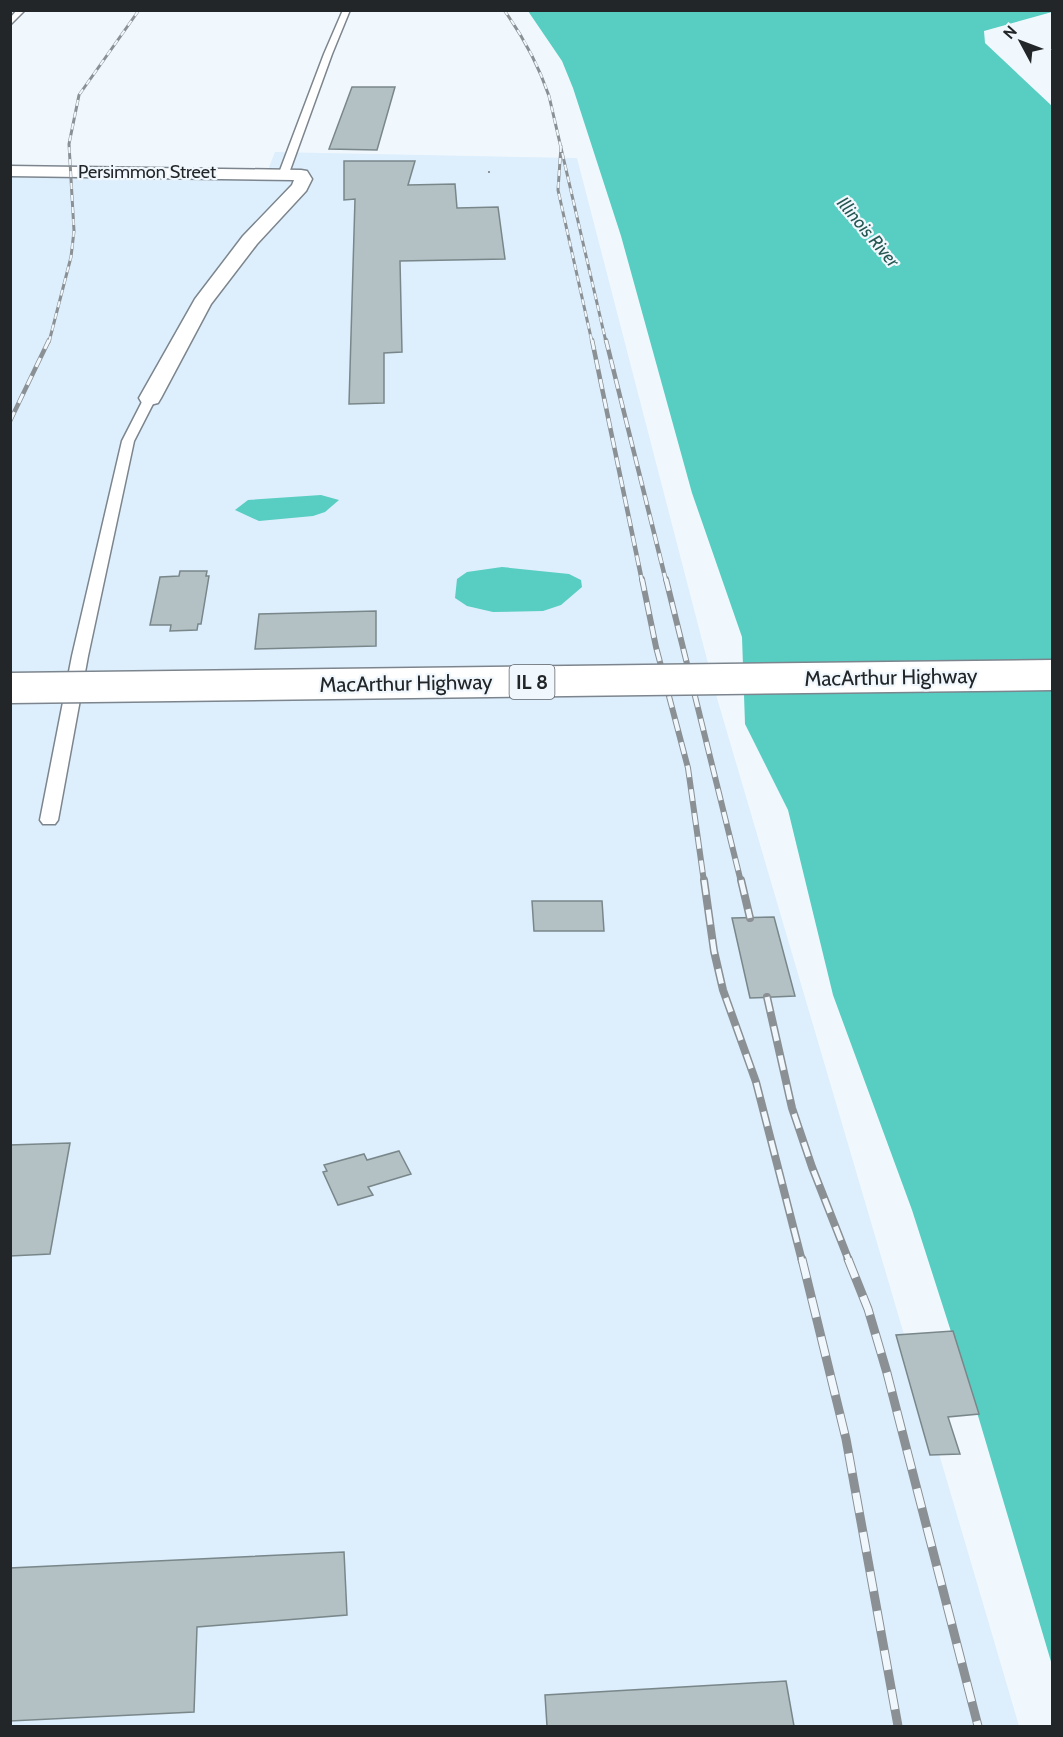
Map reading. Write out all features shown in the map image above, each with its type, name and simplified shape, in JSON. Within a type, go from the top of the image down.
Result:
[{"type":"street","name":"Persimmon Street","points":[[10,171],[284,173]]},
{"type":"street","points":[[150,398],[202,303],[250,240],[300,187],[303,179],[301,175],[284,173]]},
{"type":"street","name":"MacArthur Highway","points":[[10,688],[1053,675]]},
{"type":"lane","points":[[10,23],[22,10]]},
{"type":"lane","points":[[284,173],[327,54],[347,10]]},
{"type":"lane","points":[[49,820],[80,656],[128,441],[150,398]]},
{"type":"shaded area","points":[[275,152],[577,158],[717,698],[1019,1726],[11,1726],[11,176],[265,177]]},
{"type":"water","name":"Illinois River","points":[[528,11],[1052,11],[984,31],[985,43],[1052,106],[1052,1665],[979,1419],[912,1210],[833,995],[788,810],[745,724],[742,637],[692,493],[621,236],[562,61]]},
{"type":"water","points":[[321,495],[339,500],[325,512],[313,516],[259,521],[235,510],[248,500]]},
{"type":"water","points":[[502,567],[569,574],[581,580],[582,587],[561,605],[543,611],[493,612],[467,606],[455,598],[457,579],[467,572]]},
{"type":"building","points":[[352,87],[395,87],[377,150],[329,149]]},
{"type":"building","points":[[344,161],[415,161],[408,185],[455,184],[457,208],[498,207],[505,259],[400,261],[402,352],[384,353],[384,403],[349,404],[355,199],[344,200]]},
{"type":"building","points":[[180,571],[207,571],[206,576],[209,576],[201,624],[198,624],[197,630],[170,631],[171,625],[150,625],[160,577],[179,576]]},
{"type":"building","points":[[376,611],[376,646],[255,649],[259,614]]},
{"type":"building","points":[[532,901],[602,901],[604,931],[534,931]]},
{"type":"building","points":[[774,917],[795,996],[750,998],[732,918]]},
{"type":"building","points":[[70,1143],[50,1254],[10,1256],[10,1145]]},
{"type":"building","points":[[399,1151],[411,1174],[368,1187],[373,1195],[338,1205],[323,1172],[327,1171],[324,1165],[364,1154],[367,1160]]},
{"type":"building","points":[[953,1331],[979,1414],[948,1417],[960,1454],[930,1455],[896,1335]]},
{"type":"building","points":[[344,1552],[347,1615],[197,1627],[194,1712],[10,1721],[10,1568]]},
{"type":"building","points":[[786,1681],[794,1726],[547,1726],[545,1695]]},
{"type":"railway","points":[[49,342],[71,257],[74,231],[69,144],[79,95],[139,10]]},
{"type":"railway","points":[[504,10],[540,73],[549,96],[561,147]]},
{"type":"railway","points":[[561,147],[606,342]]},
{"type":"railway","points":[[561,147],[558,190],[592,342]]},
{"type":"railway","points":[[10,421],[49,340]]},
{"type":"railway","points":[[592,340],[642,581]]},
{"type":"railway","points":[[606,340],[666,581]]},
{"type":"railway","points":[[642,579],[656,647],[688,768],[704,882]]},
{"type":"railway","points":[[666,579],[741,882]]},
{"type":"railway","points":[[704,880],[714,951],[723,990],[756,1082],[802,1261]]},
{"type":"railway","points":[[741,880],[750,918]]},
{"type":"railway","points":[[767,997],[792,1108],[812,1167],[849,1261]]},
{"type":"railway","points":[[802,1259],[846,1439],[898,1726]]},
{"type":"railway","points":[[848,1259],[868,1309],[887,1373],[978,1726]]}]
